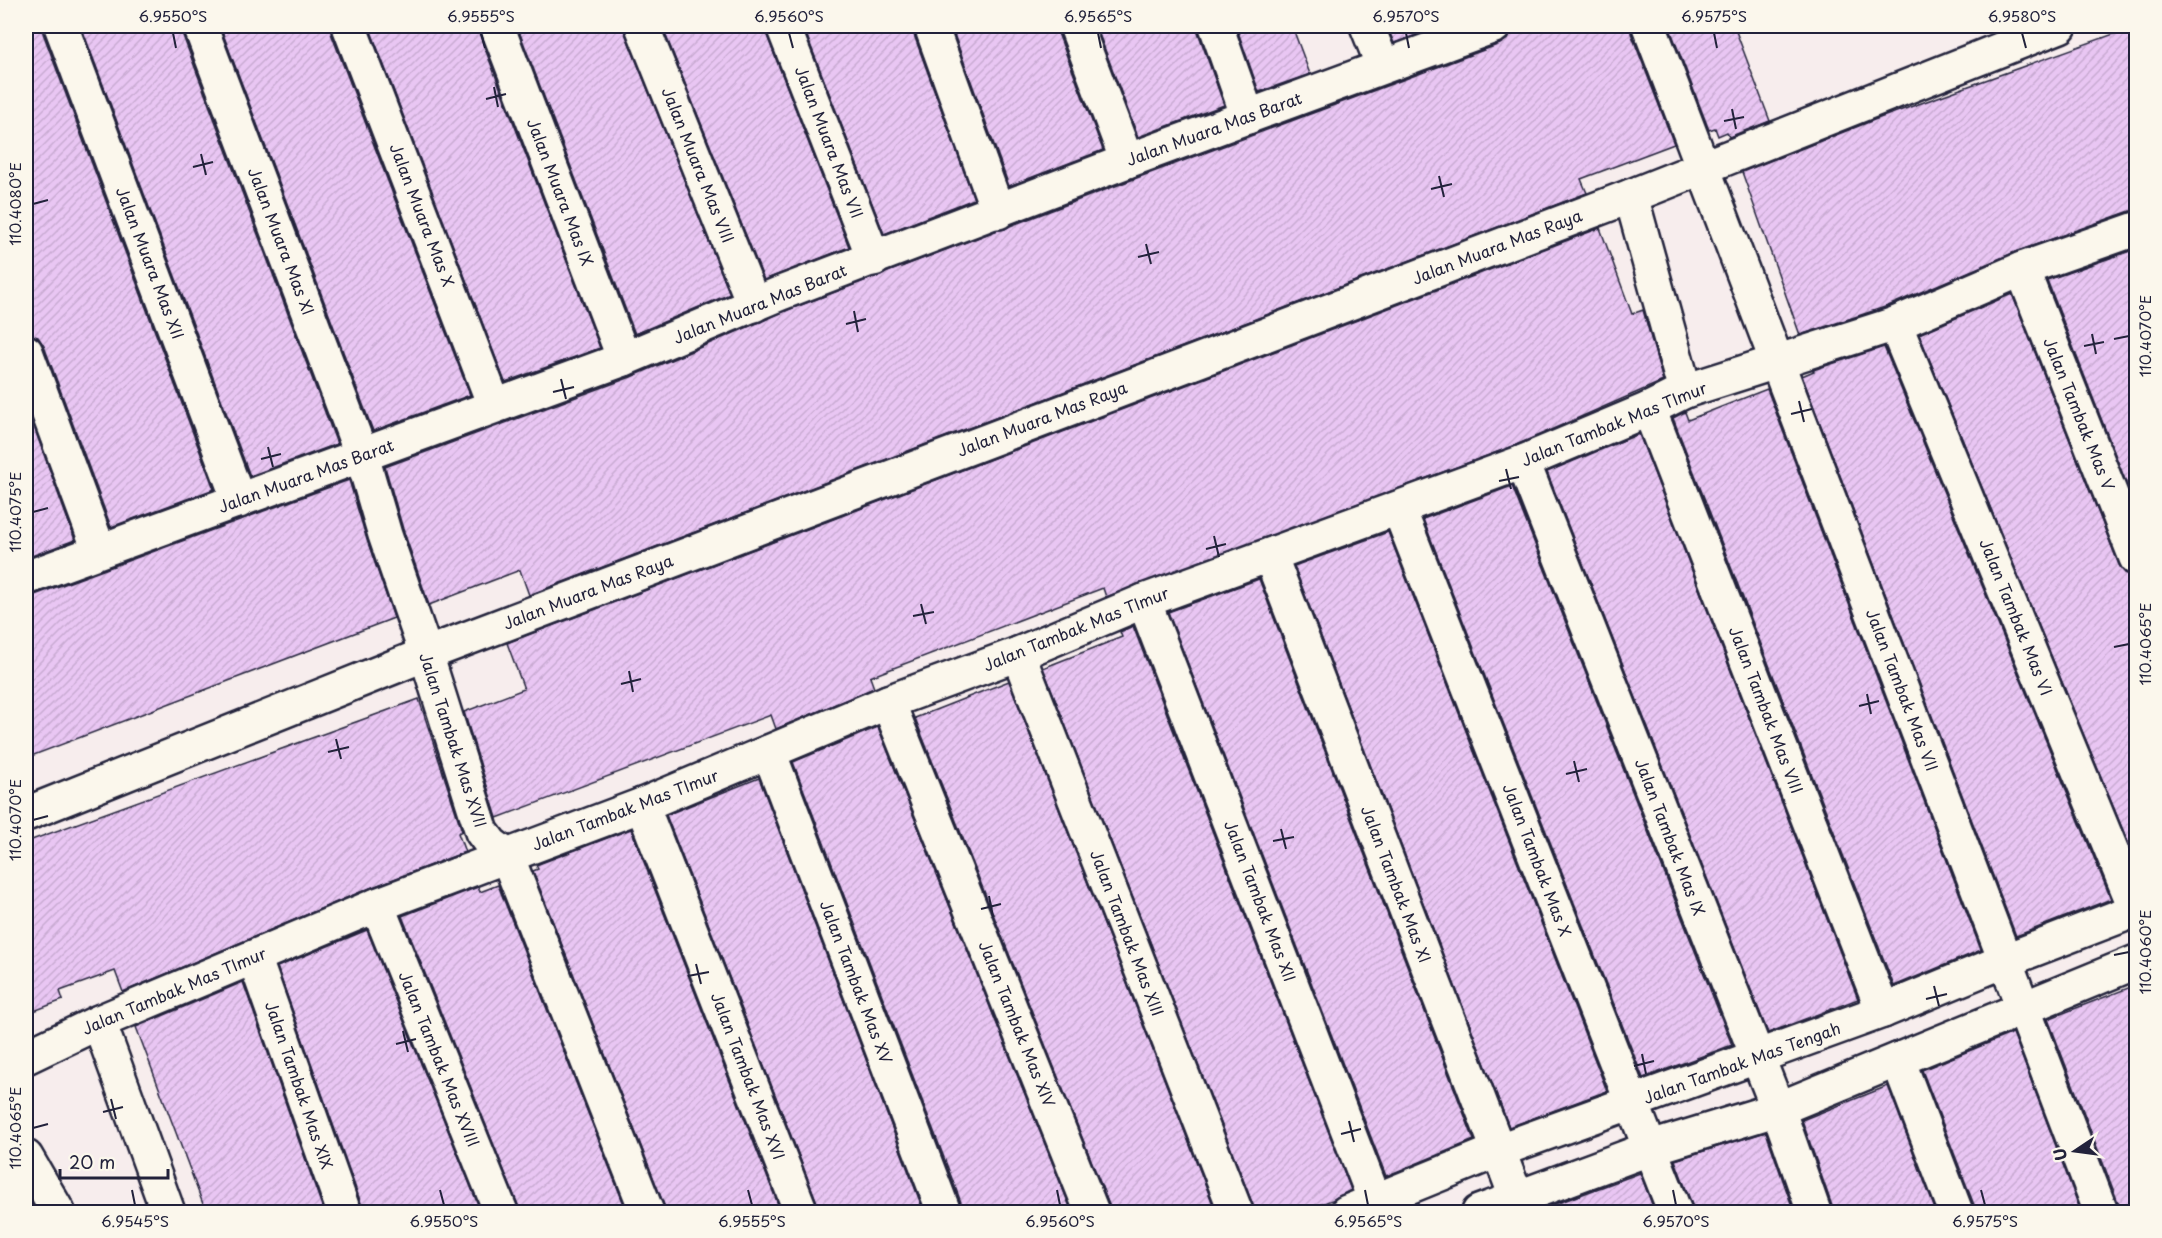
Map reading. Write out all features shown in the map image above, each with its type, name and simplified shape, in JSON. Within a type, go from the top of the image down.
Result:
[{"type":"street","name":"Jalan Muara Mas XII","points":[[61,26],[239,501]]},
{"type":"street","name":"Jalan Muara Mas XI","points":[[200,26],[362,456]]},
{"type":"street","name":"Jalan Muara Mas X","points":[[349,26],[494,405]]},
{"type":"street","name":"Jalan Muara Mas IX","points":[[497,26],[624,359]]},
{"type":"street","name":"Jalan Muara Mas VIII","points":[[642,26],[754,305]]},
{"type":"street","name":"Jalan Muara Mas VII","points":[[783,26],[874,259]]},
{"type":"street","points":[[931,26],[998,212]]},
{"type":"street","points":[[1076,26],[1127,161]]},
{"type":"street","points":[[1216,26],[1248,117]]},
{"type":"street","points":[[1366,26],[1383,66]]},
{"type":"street","name":"Jalan Muara Mas Barat","points":[[26,578],[624,359],[754,305],[1127,161],[1494,26]]},
{"type":"street","name":"Jalan Tambak Mas VII","points":[[1649,26],[2101,1212]]},
{"type":"street","name":"Jalan Muara Mas Raya","points":[[26,814],[426,654],[1631,196],[2060,26]]},
{"type":"street","points":[[1631,196],[1685,392]]},
{"type":"street","name":"Jalan Tambak Mas TImur","points":[[26,1057],[99,1022],[377,905],[642,805],[888,702],[1018,654],[1144,602],[1523,462],[1685,392],[1895,324],[2022,269],[2136,229]]},
{"type":"street","name":"Jalan Tambak Mas V","points":[[2022,269],[2136,558]]},
{"type":"street","name":"Jalan Tambak Mas VI","points":[[1895,324],[2136,910]]},
{"type":"street","points":[[26,352],[99,550]]},
{"type":"street","name":"Jalan Tambak Mas VIII","points":[[1649,409],[1883,1011]]},
{"type":"street","name":"Jalan Tambak Mas XVII","points":[[362,456],[385,535],[426,654],[482,832],[491,844],[507,856],[647,1212]]},
{"type":"street","name":"Jalan Tambak Mas IX","points":[[1523,462],[1778,1109],[1814,1212]]},
{"type":"street","name":"Jalan Tambak Mas X","points":[[1399,509],[1675,1212]]},
{"type":"street","name":"Jalan Tambak Mas XI","points":[[1270,555],[1519,1205]]},
{"type":"street","name":"Jalan Tambak Mas XII","points":[[1144,602],[1361,1207]]},
{"type":"street","name":"Jalan Tambak Mas XIII","points":[[1018,654],[1236,1212]]},
{"type":"street","name":"Jalan Tambak Mas XIV","points":[[888,702],[1092,1212]]},
{"type":"street","name":"Jalan Tambak Mas XV","points":[[768,752],[944,1212]]},
{"type":"street","name":"Jalan Tambak Mas XVI","points":[[642,805],[801,1212]]},
{"type":"street","name":"Jalan Tambak Mas XVIII","points":[[377,905],[501,1212]]},
{"type":"street","name":"Jalan Tambak Mas Tengah","points":[[1361,1207],[1497,1151],[1883,1011],[2136,910]]},
{"type":"street","name":"Jalan Tambak Mas XIX","points":[[254,957],[344,1212]]},
{"type":"street","points":[[1479,1212],[1519,1205],[1651,1148],[1778,1109],[2136,962]]},
{"type":"street","points":[[99,1022],[168,1212]]},
{"type":"street","points":[[1898,1060],[1956,1212]]},
{"type":"street","points":[[26,1157],[58,1212]]},
{"type":"building","points":[[26,26],[43,26],[43,33],[214,489],[111,527],[44,346],[38,337],[26,334]]},
{"type":"building","points":[[81,26],[182,26],[182,33],[337,444],[250,476]]},
{"type":"building","points":[[220,26],[331,26],[331,33],[470,395],[373,431]]},
{"type":"building","points":[[369,26],[479,26],[479,33],[600,348],[505,382]]},
{"type":"building","points":[[517,26],[624,26],[730,294],[635,334]]},
{"type":"building","points":[[662,26],[765,26],[849,247],[764,280]]},
{"type":"building","points":[[803,26],[913,26],[913,32],[974,199],[884,234]]},
{"type":"building","points":[[951,26],[1058,26],[1058,33],[1103,150],[1009,186]]},
{"type":"building","points":[[1096,26],[1198,26],[1198,32],[1224,105],[1138,137]]},
{"type":"building","points":[[1236,26],[1292,26],[1310,74],[1259,92]]},
{"type":"building","points":[[1387,26],[1441,26],[1394,43]]},
{"type":"building","points":[[1512,26],[1631,26],[1631,33],[1674,144],[1581,179],[1587,193],[529,595],[520,570],[429,605],[385,467],[631,377],[788,310],[998,230],[1500,44],[1509,38]]},
{"type":"building","points":[[1669,26],[1734,26],[1770,121],[1729,137],[1727,132],[1718,136],[1715,128],[1709,130]]},
{"type":"building","points":[[2136,26],[2136,211],[2130,211],[2015,252],[1888,306],[1800,335],[1742,172],[1874,120]]},
{"type":"building","points":[[1600,228],[1632,314],[1643,310],[1663,381],[1516,445],[1106,597],[1103,588],[870,677],[874,688],[776,729],[771,715],[497,818],[464,712],[524,689],[507,643]]},
{"type":"building","points":[[2136,249],[2136,508],[2047,280]]},
{"type":"building","points":[[2012,294],[2119,565],[2125,573],[2136,576],[2136,862],[1919,334]]},
{"type":"building","points":[[1884,347],[2111,899],[2016,936],[1802,376],[1813,370]]},
{"type":"building","points":[[1767,389],[1981,950],[1894,986],[1673,418],[1685,412],[1688,420]]},
{"type":"building","points":[[26,405],[75,540],[26,558]]},
{"type":"building","points":[[1639,434],[1858,999],[1768,1033],[1547,472]]},
{"type":"building","points":[[349,480],[394,618],[26,758],[26,596],[32,596]]},
{"type":"building","points":[[1512,486],[1732,1045],[1643,1078],[1423,519]]},
{"type":"building","points":[[1388,532],[1607,1091],[1509,1127],[1294,566]]},
{"type":"building","points":[[1259,579],[1474,1140],[1386,1176],[1168,612]]},
{"type":"building","points":[[1133,626],[1351,1190],[1301,1212],[1254,1212],[1043,668],[1122,637],[1120,632]]},
{"type":"building","points":[[1009,681],[1216,1212],[1110,1212],[915,718]]},
{"type":"building","points":[[419,699],[462,831],[458,833],[465,852],[370,888],[123,992],[115,971],[60,991],[63,1000],[26,1014],[26,842]]},
{"type":"building","points":[[878,727],[1072,1212],[962,1212],[962,1205],[793,762]]},
{"type":"building","points":[[759,778],[924,1212],[819,1212],[666,815]]},
{"type":"building","points":[[631,829],[781,1212],[665,1212],[533,871],[538,869],[536,865]]},
{"type":"building","points":[[498,885],[627,1212],[519,1212],[402,916],[478,887],[480,892]]},
{"type":"building","points":[[367,930],[481,1212],[362,1212],[362,1206],[277,967]]},
{"type":"building","points":[[243,982],[324,1212],[206,1212],[136,1027]]},
{"type":"building","points":[[2136,985],[2136,1212],[2119,1212],[2119,1205],[2048,1019]]},
{"type":"building","points":[[2013,1033],[2081,1212],[1974,1212],[1974,1205],[1922,1070]]},
{"type":"building","points":[[1888,1086],[1936,1212],[1832,1212],[1832,1206],[1802,1120]]},
{"type":"building","points":[[1766,1132],[1794,1212],[1693,1212],[1675,1160]]},
{"type":"building","points":[[1640,1173],[1655,1212],[1543,1212],[1542,1209]]}]
